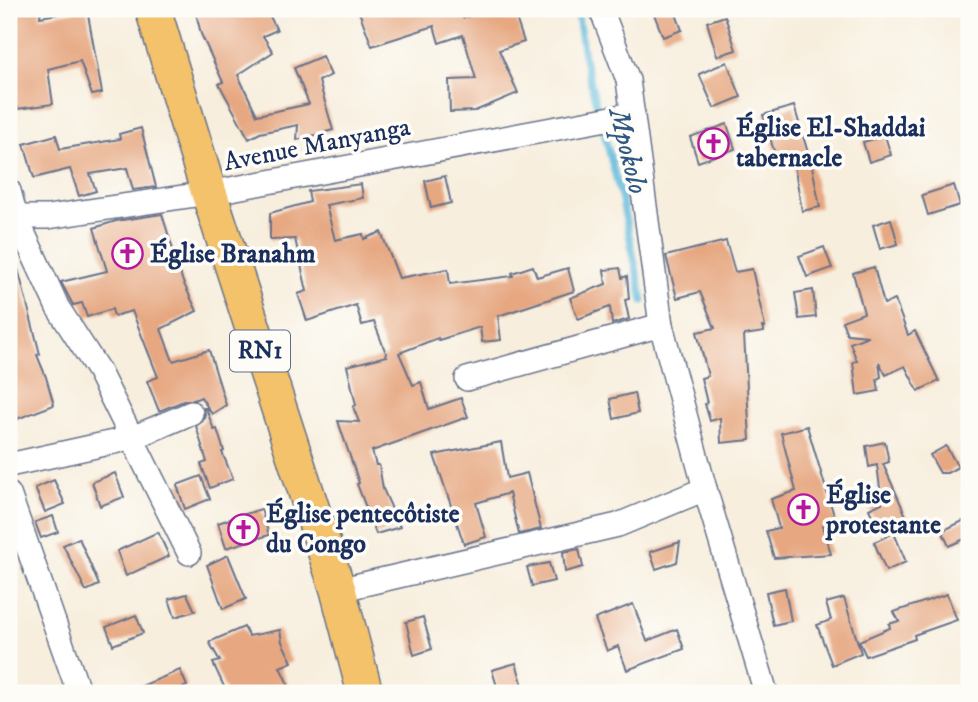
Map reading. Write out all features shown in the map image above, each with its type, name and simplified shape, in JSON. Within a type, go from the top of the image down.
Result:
[{"type":"highway","name":"RN1","points":[[153,9],[209,193],[338,590],[365,693]]},
{"type":"street","points":[[601,9],[628,80],[661,325],[705,489],[766,693]]},
{"type":"street","name":"Avenue Manyanga","points":[[13,218],[48,217],[209,193],[634,114]]},
{"type":"street","points":[[9,191],[13,218],[58,308],[98,370],[189,553]]},
{"type":"street","points":[[467,379],[661,325]]},
{"type":"street","points":[[9,465],[132,438],[191,414]]},
{"type":"street","points":[[338,590],[618,525],[705,489]]},
{"type":"street","points":[[9,494],[79,693]]},
{"type":"building","points":[[11,9],[41,9],[40,17],[87,9],[102,93],[92,95],[80,61],[48,69],[53,104],[17,109],[9,107]]},
{"type":"building","points":[[195,9],[266,9],[277,30],[263,36],[273,52],[238,75],[257,115],[309,104],[294,68],[322,56],[331,75],[319,81],[333,130],[297,140],[298,125],[260,133],[249,139],[219,84],[223,82],[201,34]]},
{"type":"building","points":[[358,9],[476,9],[477,13],[462,18],[494,9],[513,9],[524,42],[499,50],[518,93],[475,111],[450,112],[449,80],[476,79],[463,35],[439,43],[434,26],[372,46]]},
{"type":"building","points":[[652,9],[674,9],[682,30],[663,37]]},
{"type":"building","points":[[725,16],[736,50],[717,56],[707,22]]},
{"type":"building","points":[[727,62],[741,97],[714,108],[699,74]]},
{"type":"building","points":[[794,106],[812,166],[820,207],[802,211],[793,159],[778,164],[763,115]]},
{"type":"building","name":"Église El-Shaddai tabernacle","points":[[727,124],[735,149],[698,162],[690,137]]},
{"type":"building","points":[[141,128],[156,187],[133,190],[127,168],[90,174],[96,191],[79,196],[70,169],[34,178],[24,144],[56,135],[60,149],[120,139],[119,134]]},
{"type":"building","points":[[885,136],[891,155],[869,162],[863,142]]},
{"type":"building","points":[[445,176],[451,203],[431,208],[425,181]]},
{"type":"building","points":[[361,184],[363,198],[326,205],[335,240],[363,234],[364,239],[381,232],[399,278],[448,269],[450,284],[513,276],[512,273],[533,266],[537,277],[568,268],[574,291],[498,316],[501,340],[482,342],[480,327],[439,340],[438,338],[399,353],[413,385],[421,382],[429,409],[461,398],[468,417],[372,451],[376,465],[379,465],[383,489],[400,527],[376,534],[338,421],[359,422],[353,407],[356,405],[347,366],[387,356],[374,322],[362,325],[356,305],[307,321],[298,294],[307,291],[295,239],[270,240],[270,213],[310,202],[308,191]]},
{"type":"building","points":[[954,185],[960,205],[928,215],[922,195]]},
{"type":"building","points":[[162,214],[183,282],[197,311],[161,329],[173,361],[209,350],[226,405],[212,414],[201,397],[159,411],[147,381],[158,377],[132,311],[114,316],[112,309],[87,317],[82,303],[73,305],[61,282],[107,271],[94,228],[116,221]]},
{"type":"building","points":[[891,219],[898,244],[880,249],[873,225]]},
{"type":"building","points":[[726,241],[735,272],[752,269],[765,327],[762,327],[764,332],[744,335],[750,440],[721,443],[720,418],[710,421],[705,404],[707,403],[701,378],[708,376],[697,332],[715,328],[700,292],[677,298],[666,256]]},
{"type":"building","points":[[824,247],[832,268],[807,277],[799,256]]},
{"type":"building","points":[[15,257],[40,354],[37,355],[54,405],[9,422],[9,258]]},
{"type":"building","points":[[874,267],[884,304],[895,300],[908,335],[915,331],[939,381],[918,391],[905,366],[886,375],[879,362],[879,391],[857,395],[853,362],[857,361],[850,343],[868,336],[847,334],[842,321],[864,313],[853,273]]},
{"type":"building","points":[[620,268],[622,278],[627,276],[629,299],[625,300],[629,319],[612,324],[610,307],[578,319],[570,298],[606,284],[604,270]]},
{"type":"building","points":[[813,290],[816,317],[799,319],[795,293]]},
{"type":"building","points":[[634,393],[638,413],[614,419],[610,399]]},
{"type":"building","points":[[204,408],[214,430],[217,429],[224,451],[222,452],[233,479],[210,488],[201,464],[207,462],[196,426],[203,421]]},
{"type":"building","points":[[807,426],[836,522],[823,526],[831,554],[774,558],[766,531],[779,528],[771,499],[796,491],[781,433]]},
{"type":"building","points":[[501,442],[507,478],[527,473],[541,529],[519,534],[509,493],[476,503],[486,537],[464,544],[434,455]]},
{"type":"building","points":[[885,442],[889,462],[883,464],[907,518],[879,531],[869,509],[882,503],[877,465],[869,467],[866,446]]},
{"type":"building","points":[[946,446],[958,467],[947,473],[940,473],[930,455]]},
{"type":"building","points":[[115,473],[124,497],[100,506],[92,482]]},
{"type":"building","points":[[201,476],[210,499],[185,509],[177,485]]},
{"type":"building","points":[[54,480],[65,504],[45,512],[35,488]]},
{"type":"building","name":"Église pentecôtiste du Congo","points":[[261,509],[269,535],[226,548],[218,523]]},
{"type":"building","points":[[53,516],[58,532],[41,538],[35,522]]},
{"type":"building","points":[[969,518],[969,537],[949,546],[942,531]]},
{"type":"building","points":[[158,532],[169,556],[126,576],[117,551]]},
{"type":"building","points":[[894,533],[906,562],[886,571],[874,542]]},
{"type":"building","points":[[79,538],[99,585],[86,591],[63,545]]},
{"type":"building","points":[[680,542],[677,562],[656,569],[650,552]]},
{"type":"building","points":[[579,549],[583,567],[565,572],[563,552]]},
{"type":"building","points":[[228,555],[246,599],[223,609],[207,565]]},
{"type":"building","points":[[549,563],[554,581],[532,586],[527,567]]},
{"type":"building","points":[[785,588],[791,621],[773,625],[766,592]]},
{"type":"building","points":[[187,594],[195,611],[175,617],[169,599]]},
{"type":"building","points":[[947,594],[957,620],[914,635],[915,639],[866,656],[859,641],[890,628],[889,624],[899,621],[894,612]]},
{"type":"building","points":[[844,598],[861,653],[832,665],[817,625],[831,620],[826,603]]},
{"type":"building","points":[[633,604],[647,641],[677,629],[684,649],[627,670],[618,646],[607,651],[595,619]]},
{"type":"building","points":[[136,615],[143,633],[113,645],[106,627]]},
{"type":"building","points":[[423,617],[432,649],[414,655],[406,622]]},
{"type":"building","points":[[244,627],[249,636],[280,630],[282,642],[292,662],[280,667],[292,693],[227,693],[213,663],[220,661],[209,642]]},
{"type":"building","points":[[516,663],[525,693],[499,693],[492,670]]},
{"type":"building","points":[[180,670],[187,686],[171,693],[125,693]]},
{"type":"waterway","name":"Mpokolo","points":[[577,9],[585,62],[621,197],[643,301]]},
{"type":"waterway","points":[[9,659],[13,658]]},
{"type":"place","name":"Église El-Shaddai tabernacle","points":[[713,143]]},
{"type":"place","name":"Église Branahm","points":[[127,254]]},
{"type":"place","name":"Église protestante","points":[[803,510]]},
{"type":"place","name":"Église pentecôtiste du Congo","points":[[243,529]]}]
